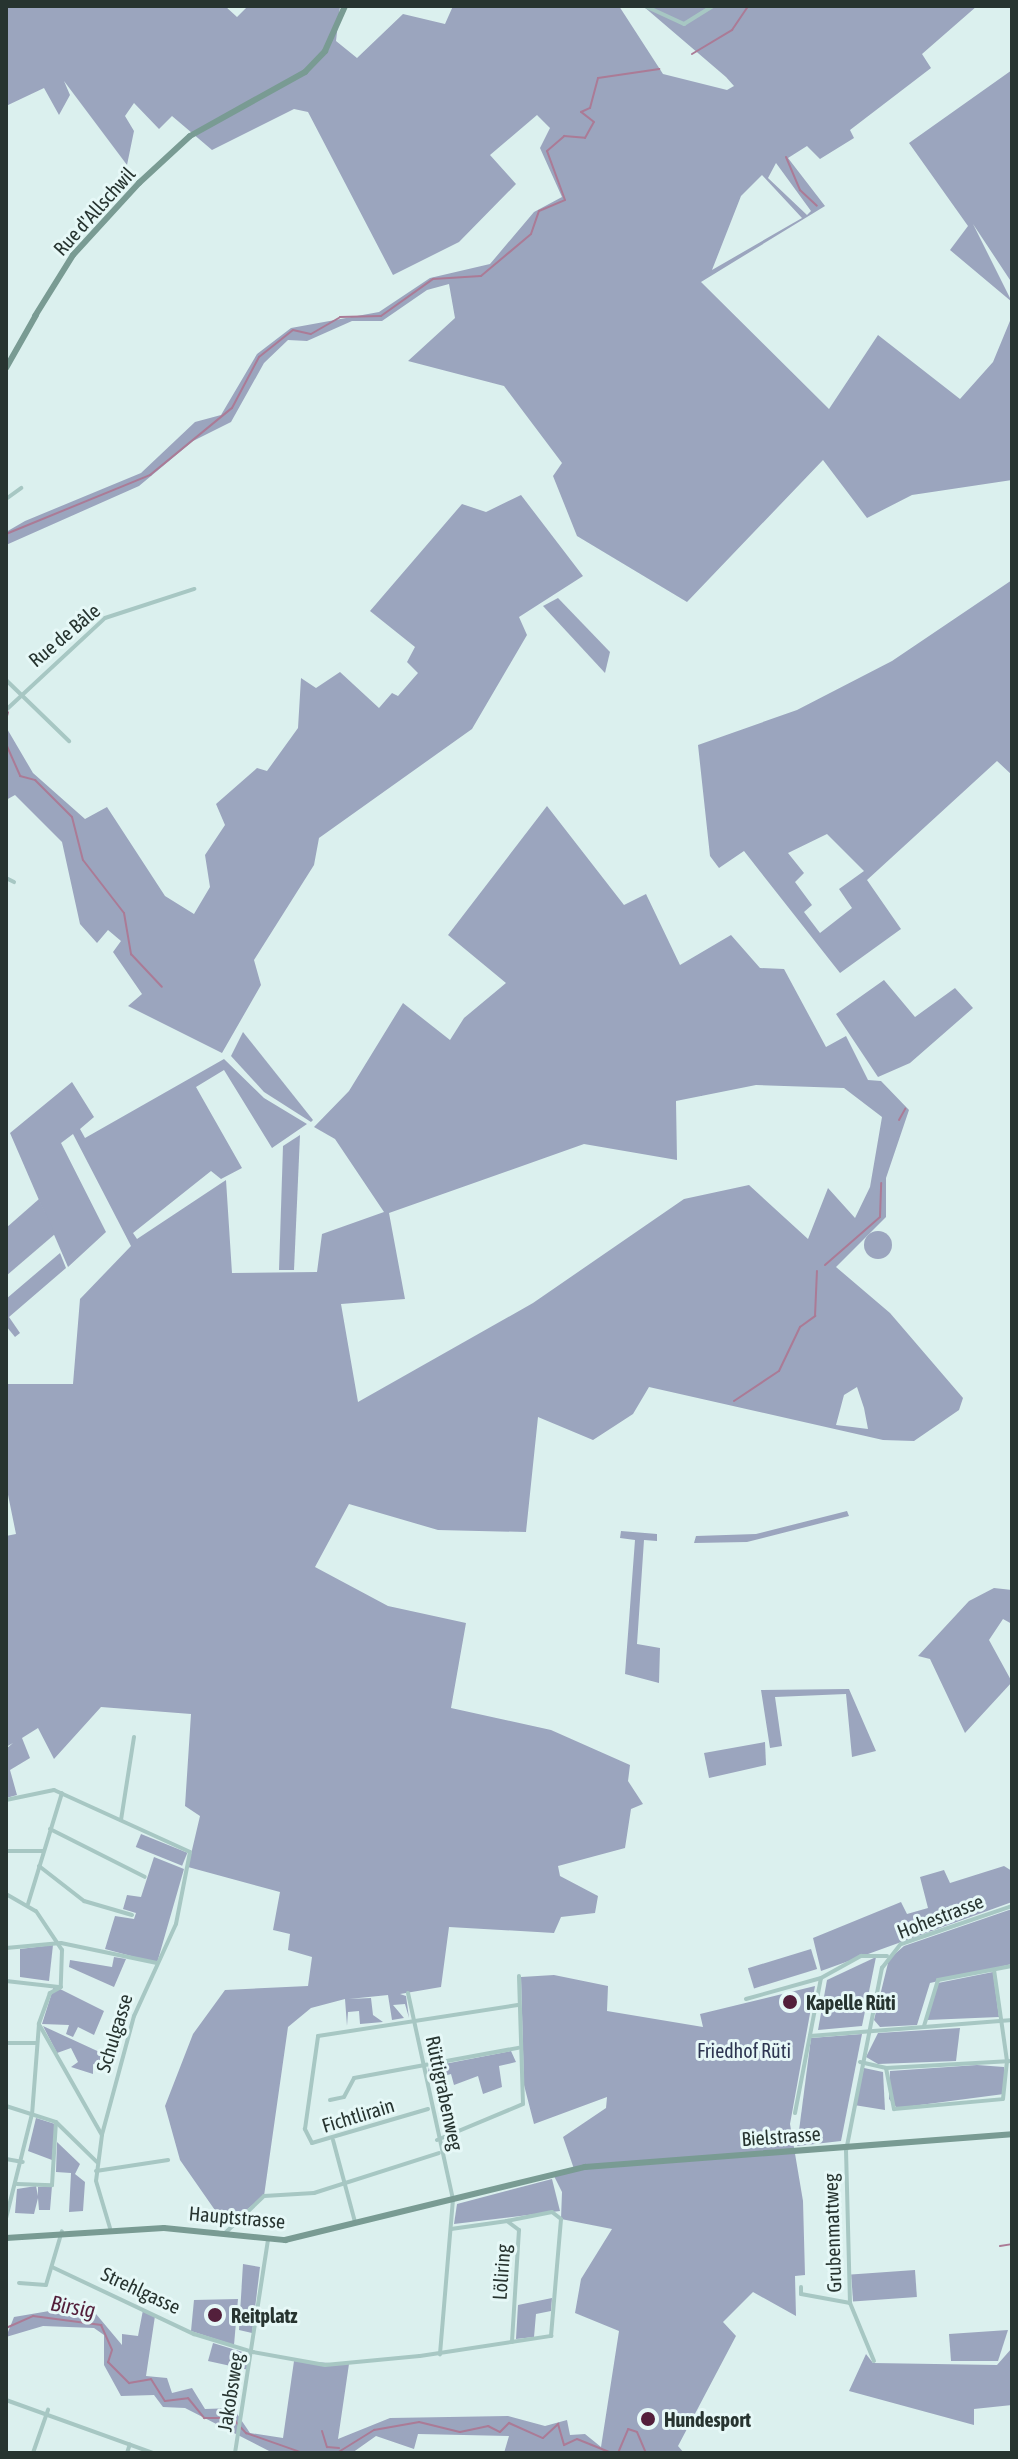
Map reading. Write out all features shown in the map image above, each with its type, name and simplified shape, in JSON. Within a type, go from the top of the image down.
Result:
[{"type":"main road","name":"Rue d'Allschwil","points":[[6,368],[42,302],[73,255],[177,147],[305,72],[325,51],[345,6]]},
{"type":"main road","name":"Bielstrasse","points":[[553,2174],[1012,2134]]},
{"type":"main road","name":"Hauptstrasse","points":[[6,2238],[110,2228],[224,2234],[268,2240],[553,2174]]},
{"type":"street","points":[[645,6],[684,24],[713,6]]},
{"type":"street","points":[[6,349],[18,349]]},
{"type":"street","points":[[6,499],[21,488]]},
{"type":"street","name":"Rue de Bâle","points":[[6,680],[22,691],[105,618],[194,589]]},
{"type":"street","points":[[6,710],[22,691],[69,741]]},
{"type":"street","points":[[6,878],[14,882]]},
{"type":"street","points":[[6,1800],[44,1787],[121,1820],[134,1737]]},
{"type":"street","points":[[28,1904],[62,1793]]},
{"type":"street","name":"Schulgasse","points":[[110,2228],[96,2171],[102,2135],[133,2020],[176,1924],[190,1852],[121,1820]]},
{"type":"street","points":[[50,1829],[145,1877]]},
{"type":"street","points":[[6,1851],[43,1851]]},
{"type":"street","points":[[39,1866],[78,1898],[132,1915]]},
{"type":"street","points":[[6,1894],[28,1904],[61,1943],[61,1987]]},
{"type":"street","name":"Hohestrasse","points":[[746,1999],[821,1978],[861,1956],[889,1955],[931,1932],[1012,1906]]},
{"type":"street","points":[[6,1948],[61,1943],[157,1963]]},
{"type":"street","name":"Grubenmattweg","points":[[874,2361],[850,2303],[846,2147],[860,2062],[889,1955]]},
{"type":"street","points":[[924,2026],[938,1980],[1012,1966]]},
{"type":"street","points":[[886,2068],[894,2109],[1003,2099],[1010,2088],[1010,2061],[994,1970]]},
{"type":"street","points":[[436,2141],[523,2104],[518,2048],[519,1976]]},
{"type":"street","points":[[795,2113],[821,1978]]},
{"type":"street","points":[[6,1981],[61,1987]]},
{"type":"street","points":[[6,2218],[8,2199],[23,2162],[32,2114],[39,2024],[50,1993],[61,1987]]},
{"type":"street","name":"Rüttigrabenweg","points":[[408,1993],[428,2109],[453,2199],[440,2354]]},
{"type":"street","points":[[413,2021],[518,2005]]},
{"type":"street","points":[[810,2036],[1012,2020]]},
{"type":"street","name":"Fichtlirain","points":[[413,2021],[318,2036],[305,2129],[312,2143],[333,2140],[428,2109]]},
{"type":"street","points":[[39,2024],[102,2135]]},
{"type":"street","points":[[6,2043],[36,2043]]},
{"type":"street","points":[[330,2100],[344,2097],[354,2078],[518,2048]]},
{"type":"street","points":[[860,2062],[886,2068],[1010,2061]]},
{"type":"street","points":[[6,2106],[56,2122],[98,2162]]},
{"type":"street","points":[[16,2184],[52,2185],[56,2122]]},
{"type":"street","points":[[333,2140],[355,2222]]},
{"type":"street","points":[[224,2234],[264,2196],[345,2185],[440,2153]]},
{"type":"street","points":[[6,2159],[23,2162]]},
{"type":"street","points":[[96,2171],[168,2160]]},
{"type":"street","name":"Strehlgasse","points":[[52,2267],[194,2334],[253,2352],[325,2365],[440,2354],[551,2336],[561,2219],[552,2212],[507,2221]]},
{"type":"street","name":"Löliring","points":[[451,2229],[507,2221],[517,2226],[520,2243],[512,2342]]},
{"type":"street","points":[[19,2283],[44,2287],[62,2231]]},
{"type":"street","name":"Jakobsweg","points":[[235,2453],[244,2422],[268,2240]]},
{"type":"street","points":[[801,2287],[801,2294],[850,2303]]},
{"type":"street","points":[[6,2400],[48,2410],[153,2453]]},
{"type":"street","points":[[35,2452],[48,2410]]},
{"type":"street","points":[[127,2453],[130,2444]]},
{"type":"green space","points":[[6,6],[225,6],[237,17],[248,6],[340,6],[336,41],[357,58],[403,14],[445,24],[453,6],[619,6],[663,74],[727,90],[734,86],[726,77],[643,6],[977,6],[922,54],[931,68],[850,130],[854,138],[820,159],[807,146],[788,158],[825,206],[701,282],[829,409],[878,335],[960,399],[993,362],[1012,316],[1012,480],[912,495],[867,518],[823,460],[687,602],[577,536],[553,476],[562,463],[504,386],[408,361],[455,318],[449,284],[427,290],[382,321],[352,321],[307,341],[288,340],[264,363],[231,422],[193,441],[139,486],[6,545],[6,532],[25,521],[141,473],[195,422],[221,415],[257,354],[291,328],[379,312],[430,278],[490,264],[534,212],[562,197],[540,148],[550,128],[537,115],[490,155],[516,184],[459,242],[393,275],[308,112],[294,109],[212,150],[172,116],[159,129],[134,103],[125,116],[134,131],[127,165],[64,81],[70,95],[59,115],[44,88],[6,106]],"holes":[[[776,163],[811,211],[807,215],[768,178]],[[762,175],[802,218],[712,270],[741,196]]]},
{"type":"green space","points":[[1012,70],[1012,283],[973,224],[1012,302],[950,250],[968,226],[909,143]]},
{"type":"green space","points":[[521,495],[583,576],[519,617],[527,635],[472,729],[319,838],[314,865],[254,960],[261,985],[222,1053],[128,1006],[142,994],[113,952],[121,941],[108,930],[97,943],[80,924],[62,842],[15,795],[6,800],[6,727],[33,773],[85,819],[107,807],[165,896],[194,914],[210,887],[205,855],[225,825],[216,804],[257,768],[267,771],[298,728],[301,678],[316,688],[340,672],[379,708],[392,693],[398,696],[418,673],[407,662],[415,647],[370,611],[462,504],[486,512]]},
{"type":"green space","points":[[1012,580],[1012,775],[997,761],[867,880],[901,929],[840,973],[744,851],[719,868],[710,856],[698,745],[797,710],[892,661]],"holes":[[[827,834],[864,871],[839,889],[852,908],[820,933],[804,912],[812,905],[795,882],[804,873],[788,853]]]},
{"type":"green space","points":[[558,598],[610,652],[605,673],[543,606]]},
{"type":"green space","points":[[547,806],[624,905],[646,894],[680,965],[731,935],[760,968],[784,969],[826,1047],[846,1036],[868,1080],[881,1081],[909,1110],[886,1178],[886,1217],[836,1267],[890,1313],[963,1398],[959,1410],[914,1441],[883,1440],[649,1387],[633,1414],[593,1440],[538,1417],[526,1532],[438,1530],[349,1504],[315,1567],[388,1606],[466,1623],[451,1708],[551,1730],[630,1765],[628,1781],[643,1804],[631,1809],[625,1848],[558,1866],[560,1876],[598,1896],[595,1913],[561,1917],[554,1933],[449,1927],[441,1987],[400,1994],[406,1996],[409,2018],[405,2004],[393,2005],[404,2018],[392,2020],[388,1995],[349,1999],[371,1998],[373,2015],[383,2022],[360,2024],[359,2011],[348,2012],[347,2026],[345,1999],[311,2008],[288,2027],[264,2196],[226,2226],[180,2160],[165,2106],[193,2034],[225,1990],[308,1986],[312,1957],[288,1950],[290,1934],[273,1930],[280,1892],[188,1867],[200,1816],[185,1806],[191,1714],[101,1707],[54,1759],[38,1728],[22,1738],[30,1758],[10,1770],[17,1795],[6,1798],[6,1749],[13,1743],[6,1747],[6,1536],[16,1534],[6,1485],[6,1384],[73,1384],[80,1299],[131,1246],[73,1134],[61,1143],[106,1232],[68,1267],[10,1133],[72,1082],[94,1117],[80,1129],[85,1138],[224,1059],[264,1098],[307,1124],[272,1148],[224,1070],[196,1087],[242,1168],[221,1179],[211,1171],[133,1233],[137,1239],[226,1180],[232,1273],[317,1272],[322,1234],[384,1212],[335,1139],[314,1127],[349,1091],[403,1003],[450,1040],[464,1018],[506,983],[448,935]],"holes":[[[756,1085],[844,1088],[882,1117],[870,1187],[855,1218],[828,1188],[808,1239],[749,1185],[684,1199],[533,1303],[358,1402],[341,1304],[405,1299],[389,1213],[584,1144],[677,1160],[676,1101]],[[857,1387],[864,1408],[868,1429],[836,1425],[844,1395]]]},
{"type":"green space","points":[[884,980],[915,1017],[955,988],[973,1008],[910,1063],[878,1077],[836,1014]]},
{"type":"green space","points":[[243,1032],[313,1120],[311,1122],[264,1092],[231,1056]]},
{"type":"green space","points":[[300,1135],[294,1270],[279,1270],[283,1146]]},
{"type":"green space","points":[[39,1199],[55,1234],[6,1276],[6,1228]]},
{"type":"green space","points":[[878,1231],[888,1235],[892,1245],[888,1255],[878,1259],[868,1255],[864,1245],[868,1235]]},
{"type":"green space","points":[[60,1253],[66,1268],[9,1317],[20,1333],[15,1337],[6,1326],[6,1299]]},
{"type":"green space","points":[[847,1511],[849,1516],[747,1542],[694,1543],[696,1536],[756,1534]]},
{"type":"green space","points":[[621,1531],[657,1534],[657,1541],[644,1540],[637,1644],[660,1648],[659,1683],[625,1674],[635,1540],[620,1538]]},
{"type":"green space","points":[[994,1588],[1012,1590],[1012,1624],[1003,1619],[989,1640],[1012,1682],[965,1733],[930,1659],[918,1656],[969,1601]]},
{"type":"green space","points":[[849,1689],[876,1751],[852,1757],[846,1694],[775,1697],[782,1746],[770,1748],[761,1690]]},
{"type":"green space","points":[[765,1742],[766,1765],[709,1778],[704,1753]]},
{"type":"green space","points":[[141,1834],[187,1853],[182,1866],[136,1847]]},
{"type":"green space","points":[[154,1857],[184,1869],[157,1963],[105,1949],[115,1916],[134,1919],[136,1913],[123,1909],[127,1895],[141,1897]]},
{"type":"green space","points":[[1004,1866],[1012,1871],[1012,1902],[821,1971],[813,1938],[901,1902],[907,1914],[928,1908],[920,1877],[944,1870],[950,1883]]},
{"type":"green space","points":[[1012,1909],[1012,1964],[930,1983],[917,2025],[880,2027],[874,2020],[889,1959],[904,1946]]},
{"type":"green space","points":[[53,1945],[49,1981],[20,1977],[20,1949]]},
{"type":"green space","points":[[811,1949],[817,1969],[754,1988],[748,1968]]},
{"type":"green space","points":[[114,1957],[126,1959],[114,1987],[69,1967],[70,1960],[112,1967]]},
{"type":"green space","points":[[876,1957],[862,2026],[818,2030],[827,1980]]},
{"type":"green space","points":[[993,1972],[999,2017],[927,2020],[938,1983]]},
{"type":"green space","name":"Friedhof Rüti","points":[[554,1975],[608,1986],[607,2011],[703,2027],[700,2014],[815,1986],[790,2124],[803,2201],[805,2275],[795,2276],[796,2316],[753,2292],[723,2322],[736,2336],[678,2446],[684,2453],[504,2453],[509,2436],[418,2434],[414,2449],[376,2436],[352,2453],[271,2452],[185,2408],[163,2407],[154,2395],[121,2396],[104,2365],[104,2335],[94,2328],[43,2326],[6,2337],[14,2317],[61,2309],[96,2314],[122,2345],[122,2334],[138,2336],[143,2310],[155,2316],[146,2376],[167,2378],[172,2393],[192,2388],[205,2409],[233,2408],[250,2433],[283,2438],[294,2361],[349,2364],[338,2439],[390,2418],[508,2416],[545,2426],[567,2420],[570,2435],[585,2434],[601,2447],[619,2331],[575,2313],[581,2279],[612,2229],[561,2219],[562,2192],[553,2174],[574,2169],[563,2137],[606,2108],[607,2097],[534,2124],[524,2085],[521,1977]]},
{"type":"green space","points":[[54,1986],[104,2011],[94,2035],[78,2027],[73,2037],[66,2034],[69,2025],[42,2024]]},
{"type":"green space","points":[[43,2026],[106,2055],[101,2067],[93,2064],[93,2074],[71,2067],[78,2062],[71,2048],[57,2053]]},
{"type":"green space","points":[[960,2028],[956,2061],[878,2064],[866,2057],[878,2033]]},
{"type":"green space","points":[[862,2034],[841,2141],[797,2146],[811,2038]]},
{"type":"green space","points":[[511,2051],[516,2062],[499,2066],[502,2087],[483,2094],[478,2076],[454,2085],[451,2074],[426,2081],[429,2067]]},
{"type":"green space","points":[[977,2065],[1004,2067],[1004,2094],[897,2108],[889,2099],[890,2071]]},
{"type":"green space","points":[[864,2068],[883,2072],[885,2110],[854,2105]]},
{"type":"green space","points":[[36,2118],[55,2124],[52,2160],[28,2151]]},
{"type":"green space","points":[[57,2142],[80,2164],[75,2174],[85,2182],[83,2211],[69,2212],[71,2173],[56,2172]]},
{"type":"green space","points":[[552,2179],[560,2211],[454,2224],[457,2204]]},
{"type":"green space","points":[[36,2186],[38,2196],[38,2187],[52,2186],[50,2210],[39,2210],[38,2198],[34,2214],[15,2213],[17,2189]]},
{"type":"green space","points":[[243,2264],[260,2267],[252,2333],[239,2330]]},
{"type":"green space","points":[[915,2270],[917,2297],[853,2301],[851,2274]]},
{"type":"green space","points":[[552,2298],[551,2311],[536,2314],[534,2337],[516,2339],[518,2305]]},
{"type":"green space","name":"Reitplatz","points":[[238,2299],[234,2345],[191,2331],[194,2300]]},
{"type":"green space","points":[[1008,2330],[998,2361],[951,2361],[949,2334]]},
{"type":"green space","name":"Reitplatz","points":[[213,2343],[249,2354],[249,2370],[208,2361]]},
{"type":"green space","points":[[1012,2348],[1012,2405],[974,2409],[974,2425],[849,2391],[866,2354],[873,2363],[997,2365]]},
{"type":"waterway","points":[[692,54],[732,30],[748,6]]},
{"type":"waterway","points":[[6,534],[150,475],[232,408],[259,357],[293,330],[311,334],[340,317],[381,316],[433,279],[481,276],[531,234],[539,211],[565,200],[547,151],[564,136],[585,138],[594,122],[581,112],[590,108],[598,78],[659,69]]},
{"type":"waterway","points":[[786,157],[800,190],[817,206]]},
{"type":"waterway","points":[[6,720],[8,712]]},
{"type":"waterway","points":[[6,744],[20,776],[35,780],[72,817],[83,860],[124,913],[131,954],[162,987]]},
{"type":"waterway","points":[[899,1120],[905,1109]]},
{"type":"waterway","points":[[825,1265],[880,1217],[881,1183]]},
{"type":"waterway","points":[[734,1401],[779,1371],[800,1327],[815,1316],[817,1271]]},
{"type":"waterway","points":[[1000,2246],[1012,2244]]},
{"type":"waterway","name":"Birsig","points":[[6,2328],[33,2316],[101,2325],[112,2350],[108,2362],[129,2383],[151,2379],[165,2401],[188,2398],[204,2418],[232,2418],[246,2433],[303,2453]]},
{"type":"waterway","name":"Birsig","points":[[337,2453],[374,2430],[419,2422],[460,2432],[488,2426],[500,2432],[509,2423],[543,2438],[558,2424],[564,2445],[577,2439],[612,2453]]},
{"type":"waterway","name":"Birsig","points":[[618,2453],[628,2429],[637,2432],[646,2453]]},
{"type":"waterway","points":[[322,2431],[327,2447],[339,2448]]},
{"type":"place","name":"Kapelle Rüti","points":[[790,2002]]},
{"type":"place","name":"Reitplatz","points":[[215,2315]]},
{"type":"place","name":"Hundesport","points":[[648,2419]]}]
